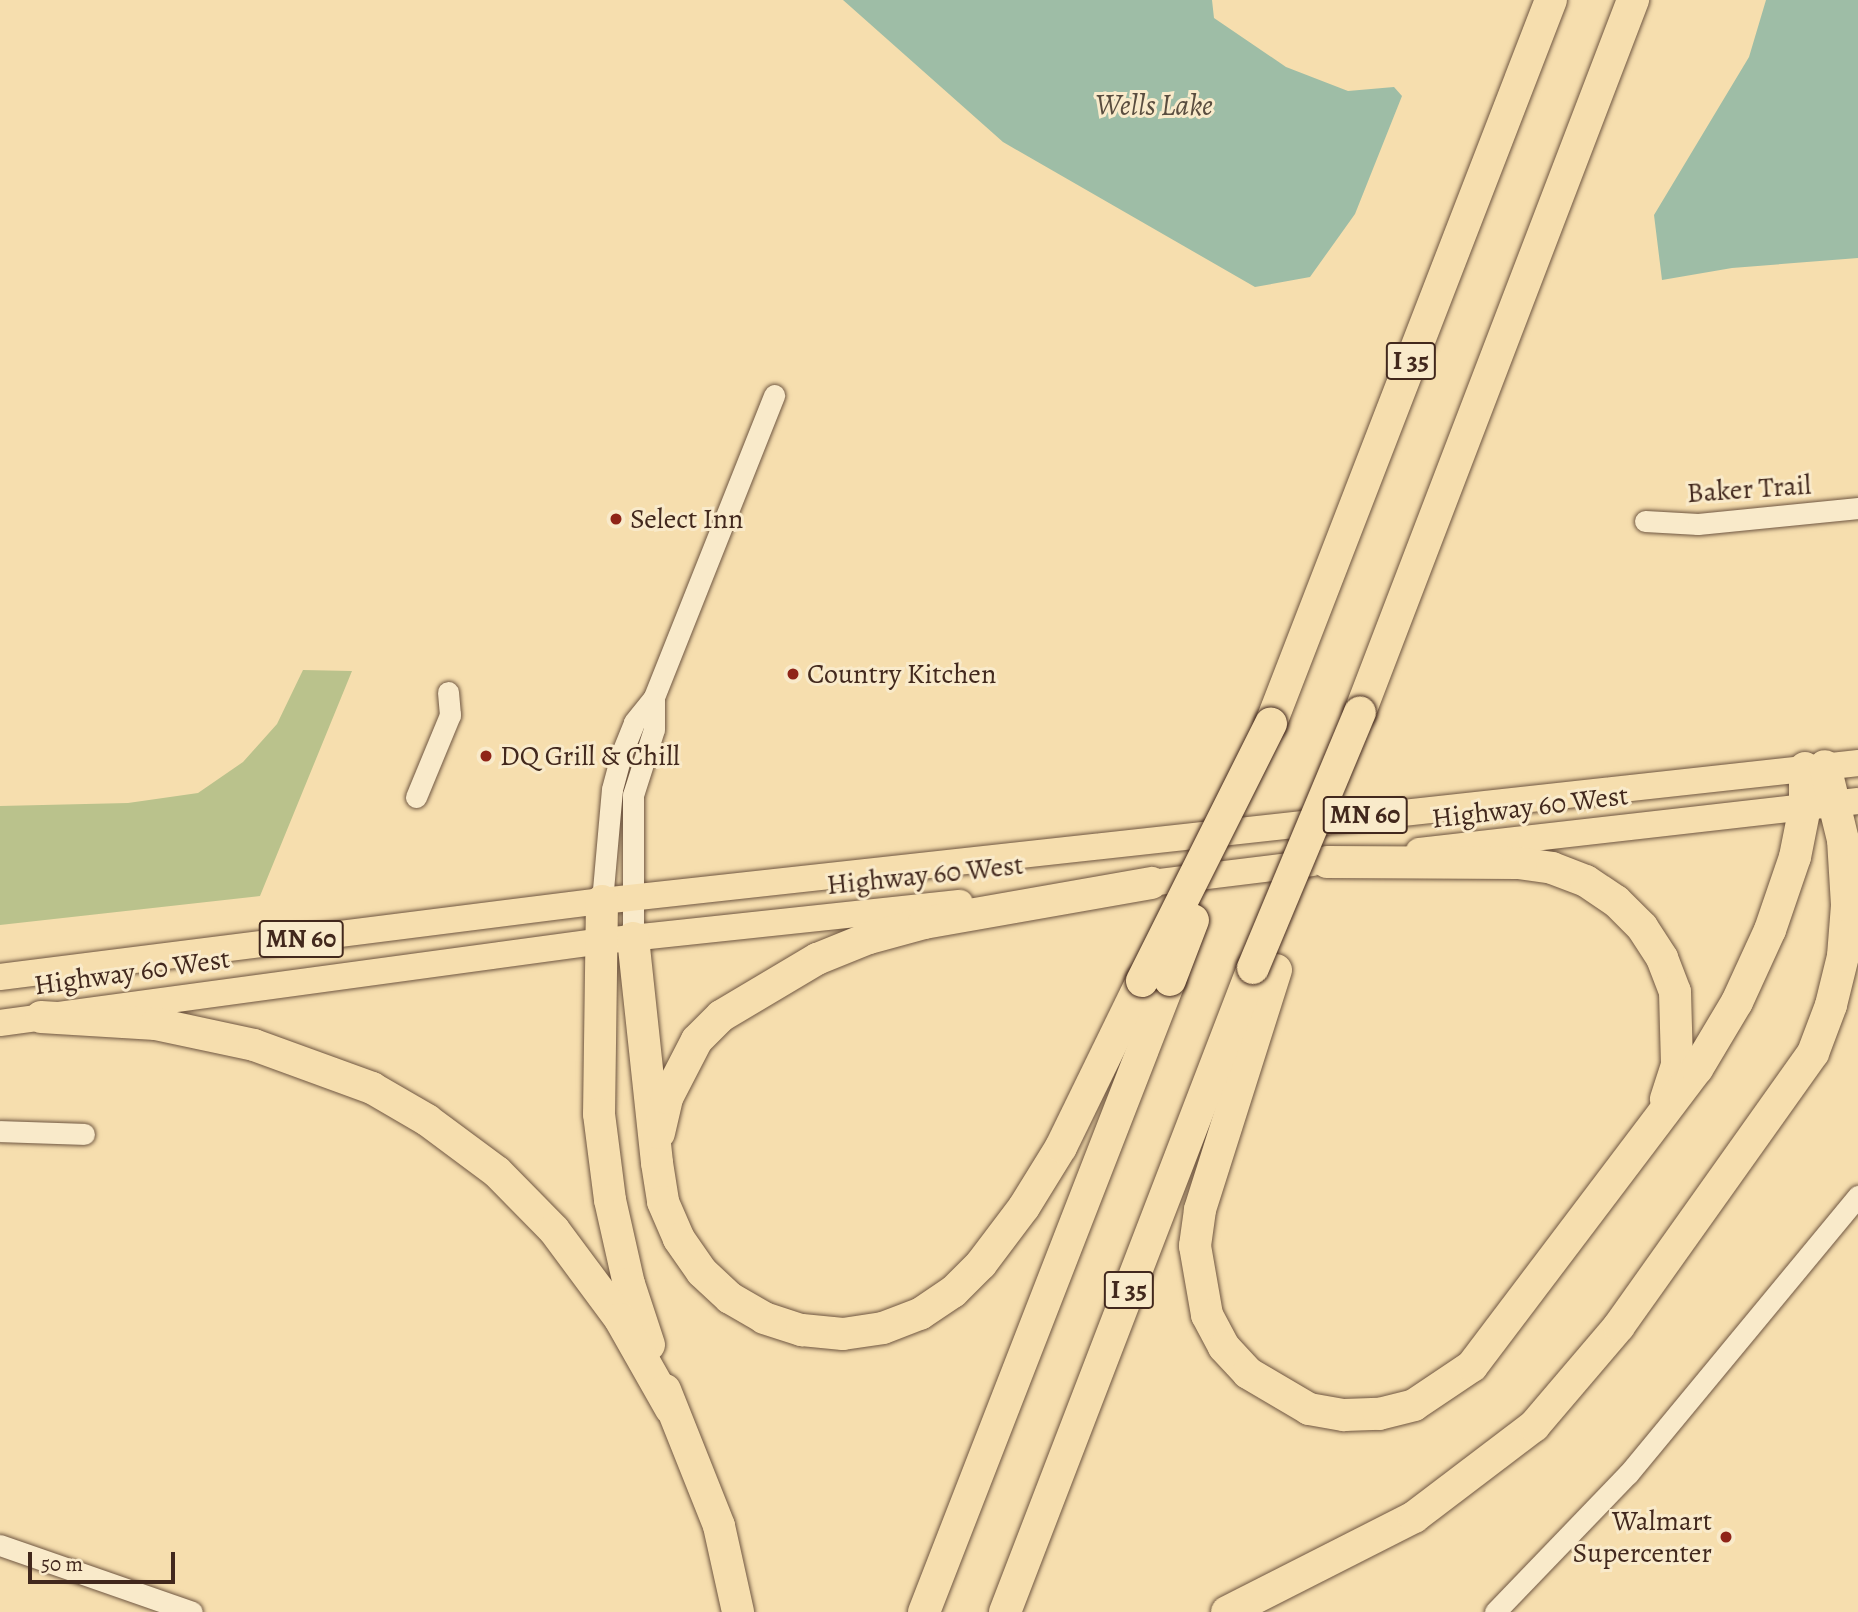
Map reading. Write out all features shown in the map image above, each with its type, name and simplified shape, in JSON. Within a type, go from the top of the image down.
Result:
[{"type":"highway","name":"I 35","points":[[1156,981],[1271,723],[1551,0]]},
{"type":"highway","points":[[1633,0],[1264,969],[1200,1210],[1195,1246],[1198,1281],[1207,1315],[1224,1346],[1248,1373],[1309,1409],[1344,1415],[1379,1414],[1414,1405],[1445,1388],[1472,1366],[1697,1069],[1737,1002],[1770,930],[1795,857],[1833,804]]},
{"type":"highway","points":[[1227,1612],[1365,1545],[1468,1480],[1534,1426],[1619,1325],[1813,1053],[1832,1005],[1843,956],[1847,873],[1833,804],[1815,767]]},
{"type":"highway","points":[[1327,862],[1518,863],[1552,868],[1586,881],[1616,901],[1643,927],[1662,958],[1675,992],[1677,1065],[1649,1132]]},
{"type":"highway","points":[[657,1163],[667,1098],[685,1059],[721,1016],[767,985],[827,955],[902,929],[1152,883]]},
{"type":"highway","points":[[602,901],[618,940],[663,1202],[679,1238],[702,1272],[730,1298],[764,1318],[802,1330],[843,1334],[895,1323],[953,1292],[1024,1207],[1156,981]]},
{"type":"highway","points":[[618,940],[598,1065],[610,1200],[629,1284],[671,1409],[719,1526],[738,1612]]},
{"type":"highway","name":"I 35","points":[[1005,1612],[1264,969]]},
{"type":"highway","points":[[924,1612],[1156,981]]},
{"type":"highway","points":[[41,1017],[156,1024],[254,1045],[372,1088],[427,1119],[497,1172],[554,1230],[620,1319],[671,1409]]},
{"type":"main road","name":"Highway 60 West","points":[[0,977],[634,897],[1858,763]]},
{"type":"main road","name":"Highway 60 West","points":[[0,1023],[618,940],[1152,883],[1833,804]]},
{"type":"street","points":[[602,901],[612,789],[634,722],[654,697],[774,395]]},
{"type":"street","name":"Baker Trail","points":[[1645,522],[1698,524],[1858,508]]},
{"type":"street","points":[[416,797],[450,715],[447,692]]},
{"type":"street","points":[[618,940],[634,897],[633,795],[653,729],[654,697]]},
{"type":"street","points":[[0,1131],[84,1134]]},
{"type":"street","points":[[1494,1612],[1628,1474],[1858,1196]]},
{"type":"street","points":[[1,1547],[192,1612]]},
{"type":"green space","points":[[303,670],[352,671],[260,896],[0,925],[0,806],[128,803],[198,793],[243,762],[277,724]]},
{"type":"water","name":"Wells Lake","points":[[843,0],[1212,0],[1214,18],[1286,67],[1348,91],[1394,87],[1402,96],[1355,214],[1310,277],[1255,287],[1003,142]]},
{"type":"water","points":[[1766,0],[1858,0],[1858,258],[1732,268],[1662,280],[1654,215],[1749,57]]},
{"type":"place","name":"Select Inn","points":[[616,519]]},
{"type":"place","name":"Country Kitchen","points":[[793,674]]},
{"type":"place","name":"DQ Grill & Chill","points":[[486,756]]},
{"type":"place","name":"Walmart Supercenter","points":[[1726,1537]]}]
